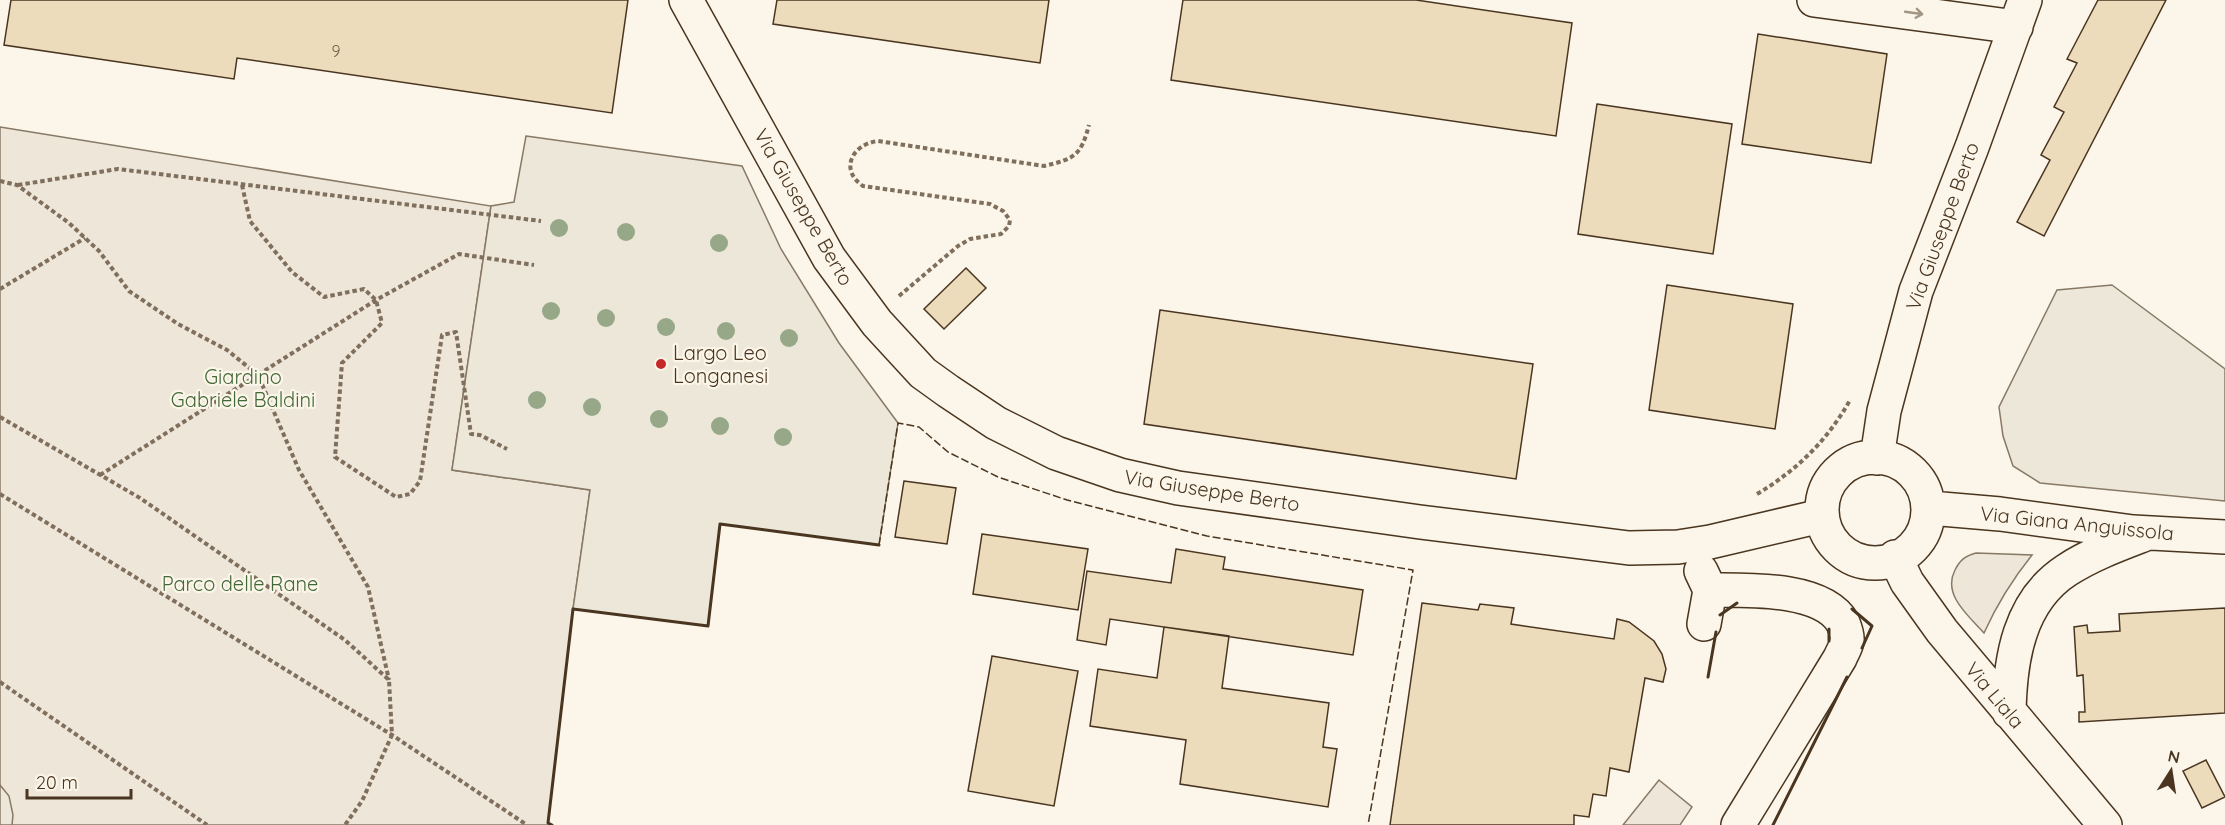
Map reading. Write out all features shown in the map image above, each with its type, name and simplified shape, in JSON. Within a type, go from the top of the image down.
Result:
[{"type":"street","name":"Via Giuseppe Berto","points":[[686,0],[820,243],[846,283],[873,318],[923,373],[996,423],[1056,453],[1120,475],[1206,492],[1613,547],[1641,549],[1690,546],[1821,516]]},
{"type":"street","points":[[1814,0],[2021,13]]},
{"type":"street","name":"Via Giuseppe Berto","points":[[1877,458],[1884,411],[1916,291],[2021,13]]},
{"type":"street","points":[[1877,458],[1904,465],[1916,474],[1926,490],[1930,508],[1922,535],[1907,551],[1895,557],[1867,561],[1843,553],[1828,537],[1821,516],[1823,497],[1829,483],[1837,473],[1859,460],[1877,458]]},
{"type":"street","name":"Via Giana Anguissola","points":[[1930,508],[2000,514],[2147,533],[2225,537]]},
{"type":"street","points":[[2009,712],[2010,687],[2017,644],[2029,612],[2042,592],[2069,568],[2147,533]]},
{"type":"street","points":[[1690,546],[1710,590],[1704,624]]},
{"type":"street","name":"Via Liala","points":[[1895,557],[1907,582],[1926,610],[2104,825]]},
{"type":"street","points":[[1710,590],[1758,590],[1812,600],[1835,612],[1846,633],[1847,640],[1840,658],[1738,825]]},
{"type":"path","points":[[873,318],[958,246],[970,239],[1001,234],[1009,226],[1010,220],[999,207],[990,204],[863,186],[854,179],[850,167],[858,148],[878,141],[1044,166],[1064,162],[1077,155],[1084,145],[1089,125]]},
{"type":"path","points":[[0,181],[17,185],[118,169],[540,220]]},
{"type":"path","points":[[17,185],[69,223],[99,251],[129,291],[178,324],[227,350],[258,375],[299,470],[368,587],[389,680],[392,735],[362,801],[345,825]]},
{"type":"path","points":[[243,185],[250,221],[292,272],[324,297],[364,289],[376,300],[382,323],[342,363],[335,457],[396,497],[410,494],[420,481],[441,334],[456,332],[471,434],[480,435],[507,448]]},
{"type":"path","points":[[0,289],[85,238]]},
{"type":"path","points":[[100,476],[376,300],[459,254],[534,265]]},
{"type":"path","points":[[1755,496],[1788,475],[1812,452],[1838,421],[1852,396]]},
{"type":"path","points":[[0,417],[140,498],[345,640],[389,680]]},
{"type":"path","points":[[0,494],[392,735],[527,825]]},
{"type":"path","points":[[0,682],[207,825]]},
{"type":"green space","name":"Parco delle Rane","points":[[0,127],[491,206],[452,470],[590,490],[573,609],[548,822],[552,825],[0,825]]},
{"type":"green space","points":[[1976,553],[2032,555],[2005,592],[1984,633],[1959,604],[1952,588],[1952,579],[1959,564],[1966,557]]},
{"type":"green space","points":[[1659,780],[1692,807],[1680,825],[1623,825]]},
{"type":"shaded area","name":"Largo Leo Longanesi","points":[[526,136],[742,166],[781,249],[839,343],[898,423],[879,545],[720,524],[708,626],[573,609],[590,490],[452,470],[491,206],[514,202]]},
{"type":"shaded area","points":[[2112,285],[2225,369],[2225,501],[2040,483],[2013,466],[2003,436],[1999,407],[2057,290]]},
{"type":"shaded area","points":[[0,785],[9,796],[13,815],[12,825],[0,825]]},
{"type":"building","points":[[11,0],[628,0],[612,113],[237,58],[234,79],[4,45]]},
{"type":"building","points":[[777,0],[1049,0],[1040,63],[773,24]]},
{"type":"building","points":[[1183,0],[1416,0],[1572,23],[1556,136],[1171,80]]},
{"type":"building","points":[[2098,0],[2166,0],[2044,236],[2017,222],[2050,160],[2041,155],[2064,112],[2054,107],[2077,63],[2067,59]]},
{"type":"building","points":[[1758,34],[1887,54],[1871,163],[1742,144]]},
{"type":"building","points":[[1597,104],[1732,124],[1713,254],[1578,234]]},
{"type":"building","points":[[966,268],[986,288],[944,329],[924,309]]},
{"type":"building","points":[[1667,285],[1793,304],[1775,429],[1649,410]]},
{"type":"building","points":[[1160,310],[1533,364],[1516,479],[1144,424]]},
{"type":"building","points":[[904,481],[956,488],[947,544],[895,537]]},
{"type":"building","points":[[982,534],[1088,549],[1078,610],[973,594]]},
{"type":"building","points":[[1176,549],[1225,557],[1223,569],[1363,590],[1353,655],[1110,619],[1106,645],[1077,640],[1087,571],[1171,583]]},
{"type":"building","points":[[1422,603],[1478,610],[1480,604],[1514,608],[1511,624],[1614,639],[1617,619],[1629,622],[1654,641],[1662,654],[1666,669],[1663,682],[1645,678],[1629,772],[1610,768],[1606,796],[1593,794],[1589,817],[1574,815],[1574,825],[1390,825]]},
{"type":"building","points":[[2225,608],[2225,713],[2079,722],[2079,712],[2085,712],[2083,675],[2077,676],[2074,627],[2087,625],[2088,633],[2120,631],[2119,614]]},
{"type":"building","points":[[1164,627],[1229,636],[1222,688],[1329,703],[1323,747],[1337,749],[1328,807],[1180,784],[1186,740],[1090,726],[1098,669],[1157,678]]},
{"type":"building","points":[[992,656],[1078,671],[1054,806],[968,791]]},
{"type":"building","points":[[2206,760],[2225,797],[2202,808],[2183,771]]},
{"type":"fence","points":[[879,545],[898,423],[919,427],[948,452],[998,477],[1067,500],[1207,536],[1413,570],[1368,825]]},
{"type":"wall","points":[[552,825],[548,823],[573,609],[708,626],[720,524],[879,545]]},
{"type":"wall","points":[[1720,615],[1737,603]]},
{"type":"wall","points":[[1852,609],[1872,626],[1862,648]]},
{"type":"wall","points":[[1829,629],[1829,641]]},
{"type":"wall","points":[[1708,677],[1716,632]]},
{"type":"wall","points":[[1773,825],[1847,677]]},
{"type":"place","name":"Largo Leo Longanesi","points":[[661,364]]},
{"type":"park label","name":"Giardino Gabriele Baldini","points":[[243,388]]}]
